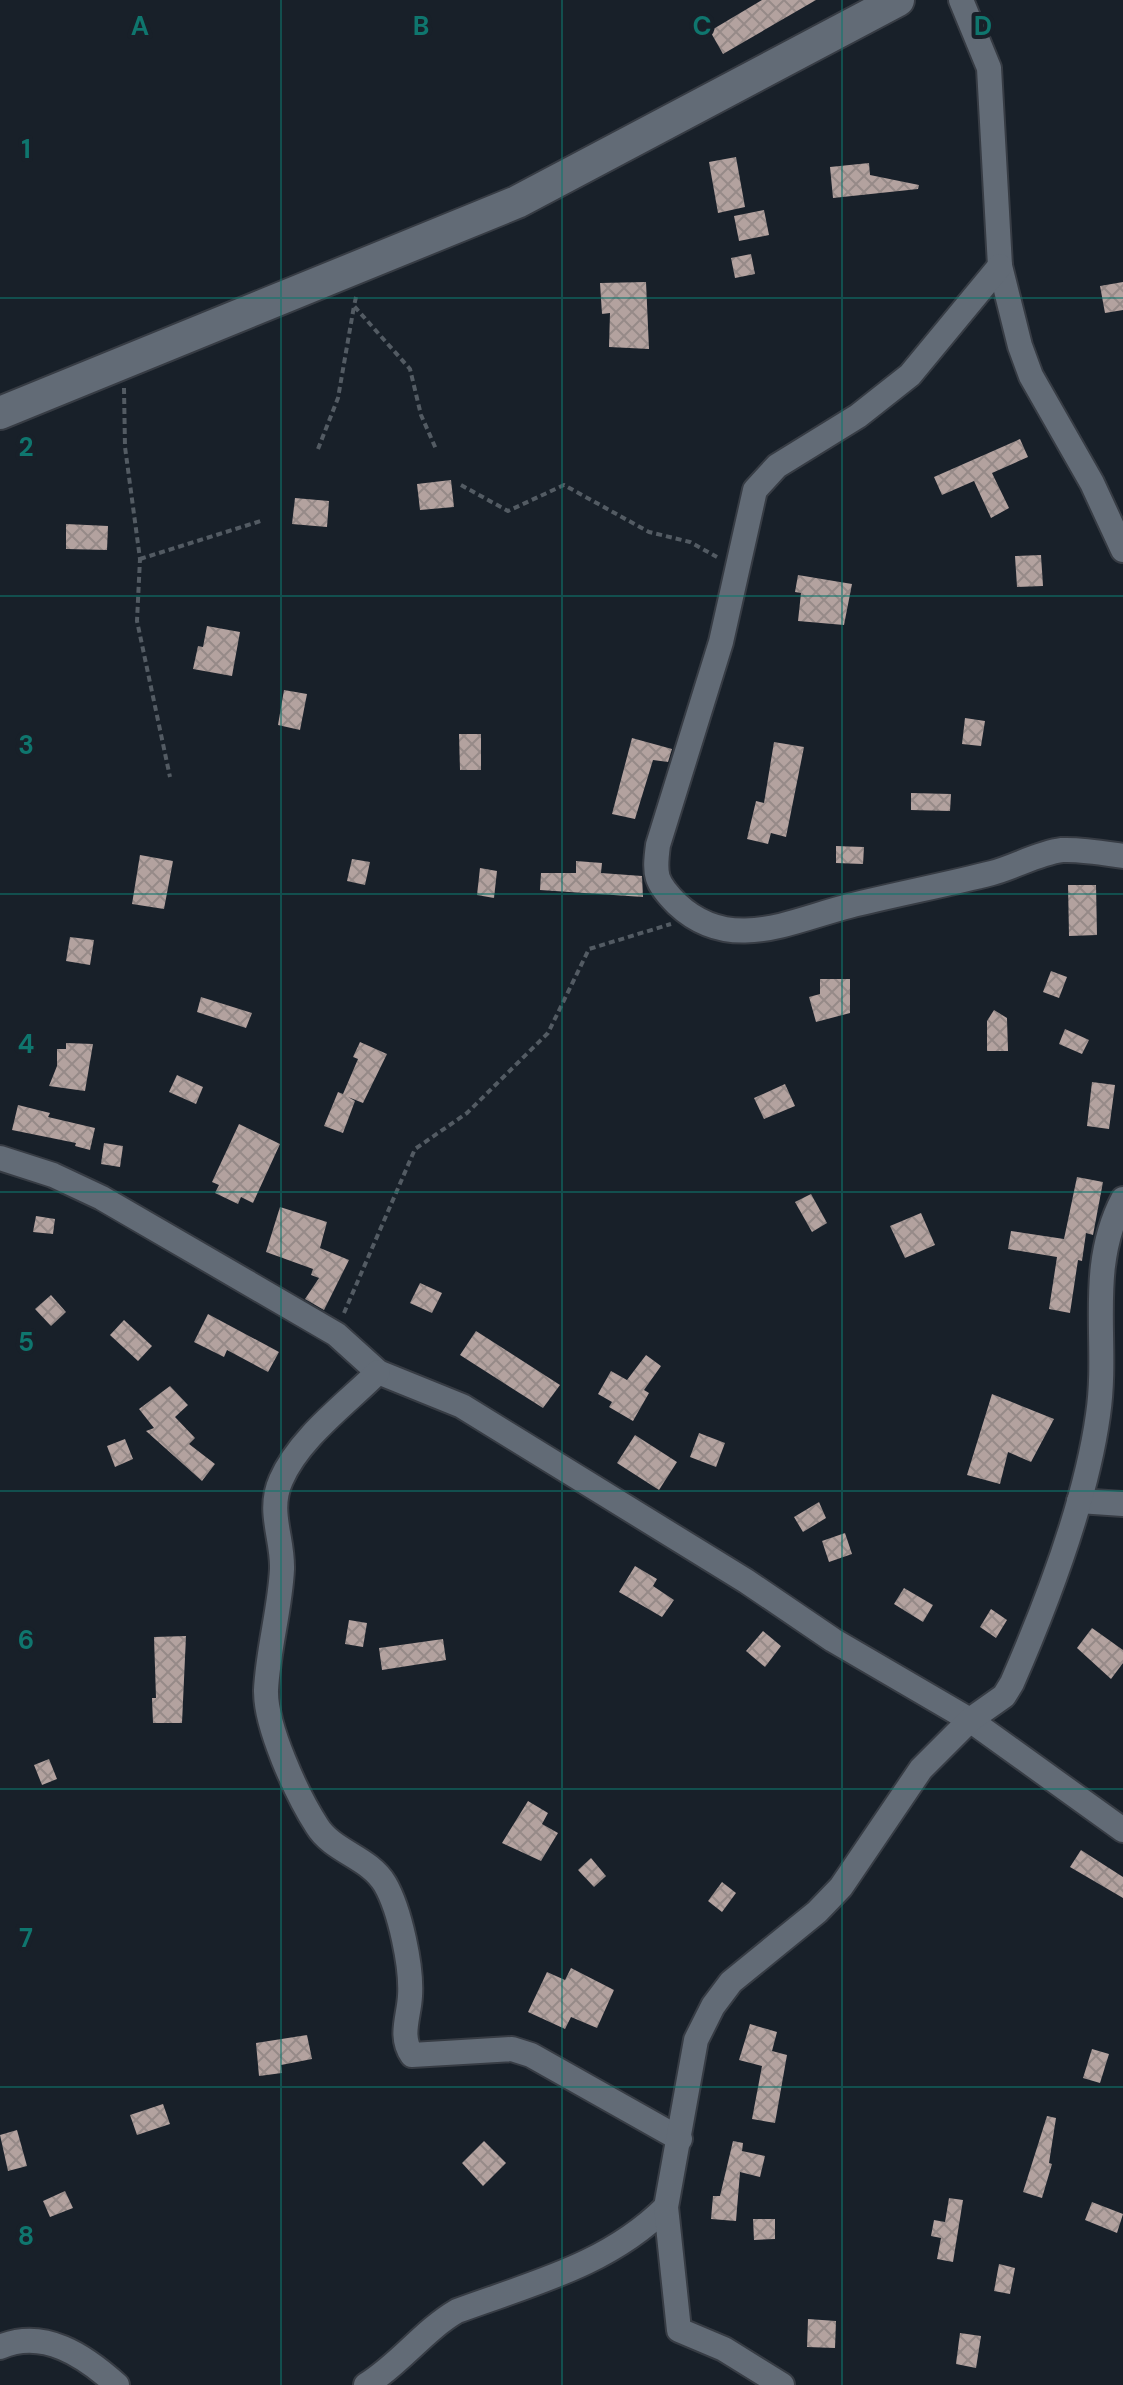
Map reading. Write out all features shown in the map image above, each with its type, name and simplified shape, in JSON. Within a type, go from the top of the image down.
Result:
[{"type":"street","points":[[0,413],[517,202],[898,0]]},
{"type":"street","points":[[961,0],[989,68],[1000,266],[1031,376],[1092,483],[1123,550]]},
{"type":"street","points":[[1000,266],[910,375],[858,416],[777,466],[755,490],[721,642],[658,845],[655,867],[658,886],[693,918],[727,930],[758,930],[797,924],[846,907],[996,872],[1061,850],[1123,856]]},
{"type":"street","points":[[0,1158],[53,1175],[102,1198],[336,1334],[378,1372],[462,1406],[746,1581],[833,1640],[970,1720],[1123,1830]]},
{"type":"street","points":[[782,2385],[724,2349],[679,2330],[666,2207],[696,2040],[713,2006],[731,1982],[817,1912],[841,1887],[911,1781],[970,1720],[1004,1696],[1012,1683],[1079,1501],[1094,1441],[1101,1384],[1099,1278],[1109,1230],[1123,1199]]},
{"type":"street","points":[[378,1372],[295,1455],[280,1481],[273,1516],[282,1565],[266,1692],[271,1722],[318,1828],[332,1842],[364,1862],[385,1883],[400,1923],[411,1995],[405,2045],[412,2055],[512,2049],[531,2055],[680,2139]]},
{"type":"street","points":[[1079,1501],[1123,1504]]},
{"type":"street","points":[[366,2385],[407,2355],[441,2321],[457,2311],[602,2256],[640,2233],[666,2207]]},
{"type":"street","points":[[0,2347],[14,2341],[38,2341],[69,2349],[92,2362],[117,2385]]},
{"type":"path","points":[[318,449],[338,398],[363,263]]},
{"type":"path","points":[[354,306],[410,369],[421,415],[436,449]]},
{"type":"path","points":[[124,363],[125,447],[140,559],[137,621],[170,777]]},
{"type":"path","points":[[461,485],[508,511],[564,485],[649,532],[690,542],[736,568]]},
{"type":"path","points":[[140,559],[264,520]]},
{"type":"path","points":[[336,1334],[415,1149],[467,1113],[548,1033],[589,949],[693,918]]},
{"type":"building","points":[[762,0],[816,0],[723,54],[710,31]]},
{"type":"building","points":[[736,157],[745,207],[718,213],[709,162]]},
{"type":"building","points":[[869,163],[870,175],[919,185],[918,189],[833,198],[830,167]]},
{"type":"building","points":[[764,210],[769,235],[739,241],[734,216]]},
{"type":"building","points":[[751,254],[755,274],[735,278],[731,258]]},
{"type":"building","points":[[646,282],[649,349],[609,347],[610,313],[602,314],[600,283]]},
{"type":"building","points":[[1123,282],[1123,310],[1105,313],[1100,286]]},
{"type":"building","points":[[1020,439],[1028,457],[992,473],[1009,508],[991,518],[974,481],[942,495],[934,477]]},
{"type":"building","points":[[451,480],[454,507],[420,510],[417,484]]},
{"type":"building","points":[[295,498],[329,501],[327,527],[292,524]]},
{"type":"building","points":[[66,524],[108,526],[107,550],[66,549]]},
{"type":"building","points":[[1041,555],[1043,586],[1017,587],[1015,556]]},
{"type":"building","points":[[798,575],[852,584],[844,625],[798,621],[801,593],[795,592]]},
{"type":"building","points":[[207,626],[240,632],[232,676],[193,669],[198,646],[203,647]]},
{"type":"building","points":[[284,690],[307,694],[300,730],[278,725]]},
{"type":"building","points":[[965,718],[985,721],[981,746],[962,744]]},
{"type":"building","points":[[459,734],[481,734],[481,770],[460,770]]},
{"type":"building","points":[[632,738],[672,749],[668,762],[653,760],[635,819],[612,814]]},
{"type":"building","points":[[774,742],[804,747],[786,837],[771,833],[768,844],[747,839],[756,801],[764,803]]},
{"type":"building","points":[[911,793],[951,794],[950,811],[911,810]]},
{"type":"building","points":[[836,846],[864,847],[863,864],[836,863]]},
{"type":"building","points":[[140,855],[173,861],[164,909],[132,904]]},
{"type":"building","points":[[352,859],[370,862],[365,885],[347,881]]},
{"type":"building","points":[[576,861],[602,863],[601,873],[642,876],[643,897],[540,890],[541,873],[576,873]]},
{"type":"building","points":[[480,868],[497,871],[494,898],[477,895]]},
{"type":"building","points":[[1068,885],[1096,885],[1097,935],[1069,936]]},
{"type":"building","points":[[70,937],[94,940],[90,965],[66,961]]},
{"type":"building","points":[[1051,971],[1067,977],[1059,998],[1043,992]]},
{"type":"building","points":[[820,979],[850,979],[850,1013],[816,1022],[809,997],[820,994]]},
{"type":"building","points":[[201,997],[252,1013],[246,1028],[197,1012]]},
{"type":"building","points":[[994,1010],[1007,1018],[1008,1051],[987,1051],[987,1021]]},
{"type":"building","points":[[1065,1029],[1089,1040],[1082,1054],[1059,1044]]},
{"type":"building","points":[[360,1042],[387,1054],[363,1103],[348,1097],[355,1101],[343,1133],[324,1126],[338,1092],[343,1094],[358,1059],[353,1057]]},
{"type":"building","points":[[66,1043],[93,1044],[85,1091],[49,1086],[57,1066],[57,1049],[66,1049]]},
{"type":"building","points":[[177,1075],[203,1087],[196,1104],[169,1092]]},
{"type":"building","points":[[1092,1082],[1115,1085],[1109,1129],[1087,1126]]},
{"type":"building","points":[[785,1084],[795,1106],[764,1119],[754,1098]]},
{"type":"building","points":[[18,1105],[50,1113],[48,1117],[95,1128],[90,1150],[75,1146],[76,1143],[12,1130]]},
{"type":"building","points":[[239,1124],[280,1144],[253,1203],[241,1197],[238,1204],[215,1193],[219,1185],[212,1182]]},
{"type":"building","points":[[104,1143],[123,1146],[120,1167],[101,1164]]},
{"type":"building","points":[[1077,1177],[1103,1182],[1093,1235],[1086,1233],[1082,1261],[1078,1260],[1070,1313],[1049,1309],[1057,1257],[1008,1249],[1011,1231],[1064,1239]]},
{"type":"building","points":[[811,1194],[827,1223],[812,1232],[795,1202]]},
{"type":"building","points":[[280,1207],[327,1222],[320,1248],[349,1260],[324,1310],[305,1299],[319,1278],[311,1275],[313,1269],[266,1252]]},
{"type":"building","points":[[921,1213],[935,1245],[905,1258],[890,1226]]},
{"type":"building","points":[[36,1216],[55,1219],[53,1234],[33,1232]]},
{"type":"building","points":[[420,1283],[442,1293],[432,1313],[410,1303]]},
{"type":"building","points":[[51,1295],[66,1312],[51,1326],[35,1309]]},
{"type":"building","points":[[208,1314],[279,1352],[268,1372],[227,1350],[224,1357],[194,1342]]},
{"type":"building","points":[[124,1320],[152,1346],[138,1361],[110,1335]]},
{"type":"building","points":[[476,1331],[560,1385],[543,1408],[460,1355]]},
{"type":"building","points":[[646,1355],[661,1366],[644,1390],[649,1393],[633,1421],[609,1407],[612,1402],[598,1394],[611,1371],[627,1380]]},
{"type":"building","points":[[170,1386],[188,1405],[175,1417],[195,1438],[189,1444],[215,1464],[202,1481],[146,1431],[154,1428],[139,1409]]},
{"type":"building","points":[[992,1394],[1054,1419],[1031,1462],[1008,1452],[1000,1484],[967,1475]]},
{"type":"building","points":[[699,1433],[725,1443],[716,1467],[690,1457]]},
{"type":"building","points":[[635,1435],[677,1462],[659,1490],[617,1463]]},
{"type":"building","points":[[125,1439],[133,1459],[115,1467],[107,1446]]},
{"type":"building","points":[[819,1502],[826,1518],[803,1532],[794,1517]]},
{"type":"building","points":[[845,1533],[852,1554],[829,1562],[822,1541]]},
{"type":"building","points":[[635,1566],[657,1579],[653,1586],[674,1600],[662,1617],[619,1592]]},
{"type":"building","points":[[904,1588],[933,1605],[923,1622],[894,1604]]},
{"type":"building","points":[[991,1609],[1007,1620],[996,1638],[980,1627]]},
{"type":"building","points":[[349,1620],[367,1623],[363,1647],[345,1644]]},
{"type":"building","points":[[1092,1628],[1123,1650],[1123,1663],[1111,1679],[1077,1648]]},
{"type":"building","points":[[763,1631],[781,1646],[765,1667],[746,1651]]},
{"type":"building","points":[[186,1636],[182,1723],[153,1723],[152,1698],[156,1698],[154,1637]]},
{"type":"building","points":[[443,1639],[446,1660],[382,1670],[379,1648]]},
{"type":"building","points":[[49,1759],[57,1779],[42,1785],[34,1765]]},
{"type":"building","points":[[528,1801],[548,1813],[542,1824],[558,1833],[541,1861],[502,1843]]},
{"type":"building","points":[[1081,1850],[1123,1877],[1123,1898],[1070,1867]]},
{"type":"building","points":[[591,1858],[606,1876],[594,1887],[578,1870]]},
{"type":"building","points":[[722,1882],[736,1893],[722,1912],[708,1901]]},
{"type":"building","points":[[571,1968],[614,1990],[597,2028],[571,2017],[565,2029],[528,2012],[547,1972],[565,1980]]},
{"type":"building","points":[[750,2024],[777,2032],[772,2051],[787,2055],[775,2123],[752,2119],[762,2066],[739,2060]]},
{"type":"building","points":[[307,2035],[312,2059],[281,2065],[282,2073],[259,2076],[256,2043]]},
{"type":"building","points":[[1092,2049],[1109,2054],[1100,2083],[1083,2078]]},
{"type":"building","points":[[163,2104],[170,2124],[137,2135],[130,2115]]},
{"type":"building","points":[[1047,2116],[1056,2118],[1049,2163],[1052,2164],[1042,2198],[1023,2192]]},
{"type":"building","points":[[17,2130],[27,2166],[8,2171],[0,2135]]},
{"type":"building","points":[[484,2141],[506,2163],[483,2186],[462,2163]]},
{"type":"building","points":[[733,2141],[743,2143],[742,2151],[765,2156],[760,2177],[740,2172],[736,2221],[711,2219],[713,2196],[720,2196]]},
{"type":"building","points":[[65,2191],[73,2208],[50,2217],[43,2201]]},
{"type":"building","points":[[949,2198],[963,2200],[953,2262],[937,2259],[941,2238],[931,2236],[934,2220],[945,2222]]},
{"type":"building","points":[[1092,2202],[1123,2214],[1117,2233],[1085,2220]]},
{"type":"building","points":[[753,2219],[775,2219],[775,2239],[754,2240]]},
{"type":"building","points":[[999,2264],[1015,2268],[1010,2294],[994,2291]]},
{"type":"building","points":[[808,2319],[836,2321],[835,2348],[807,2347]]},
{"type":"building","points":[[960,2333],[981,2336],[976,2368],[956,2364]]}]
